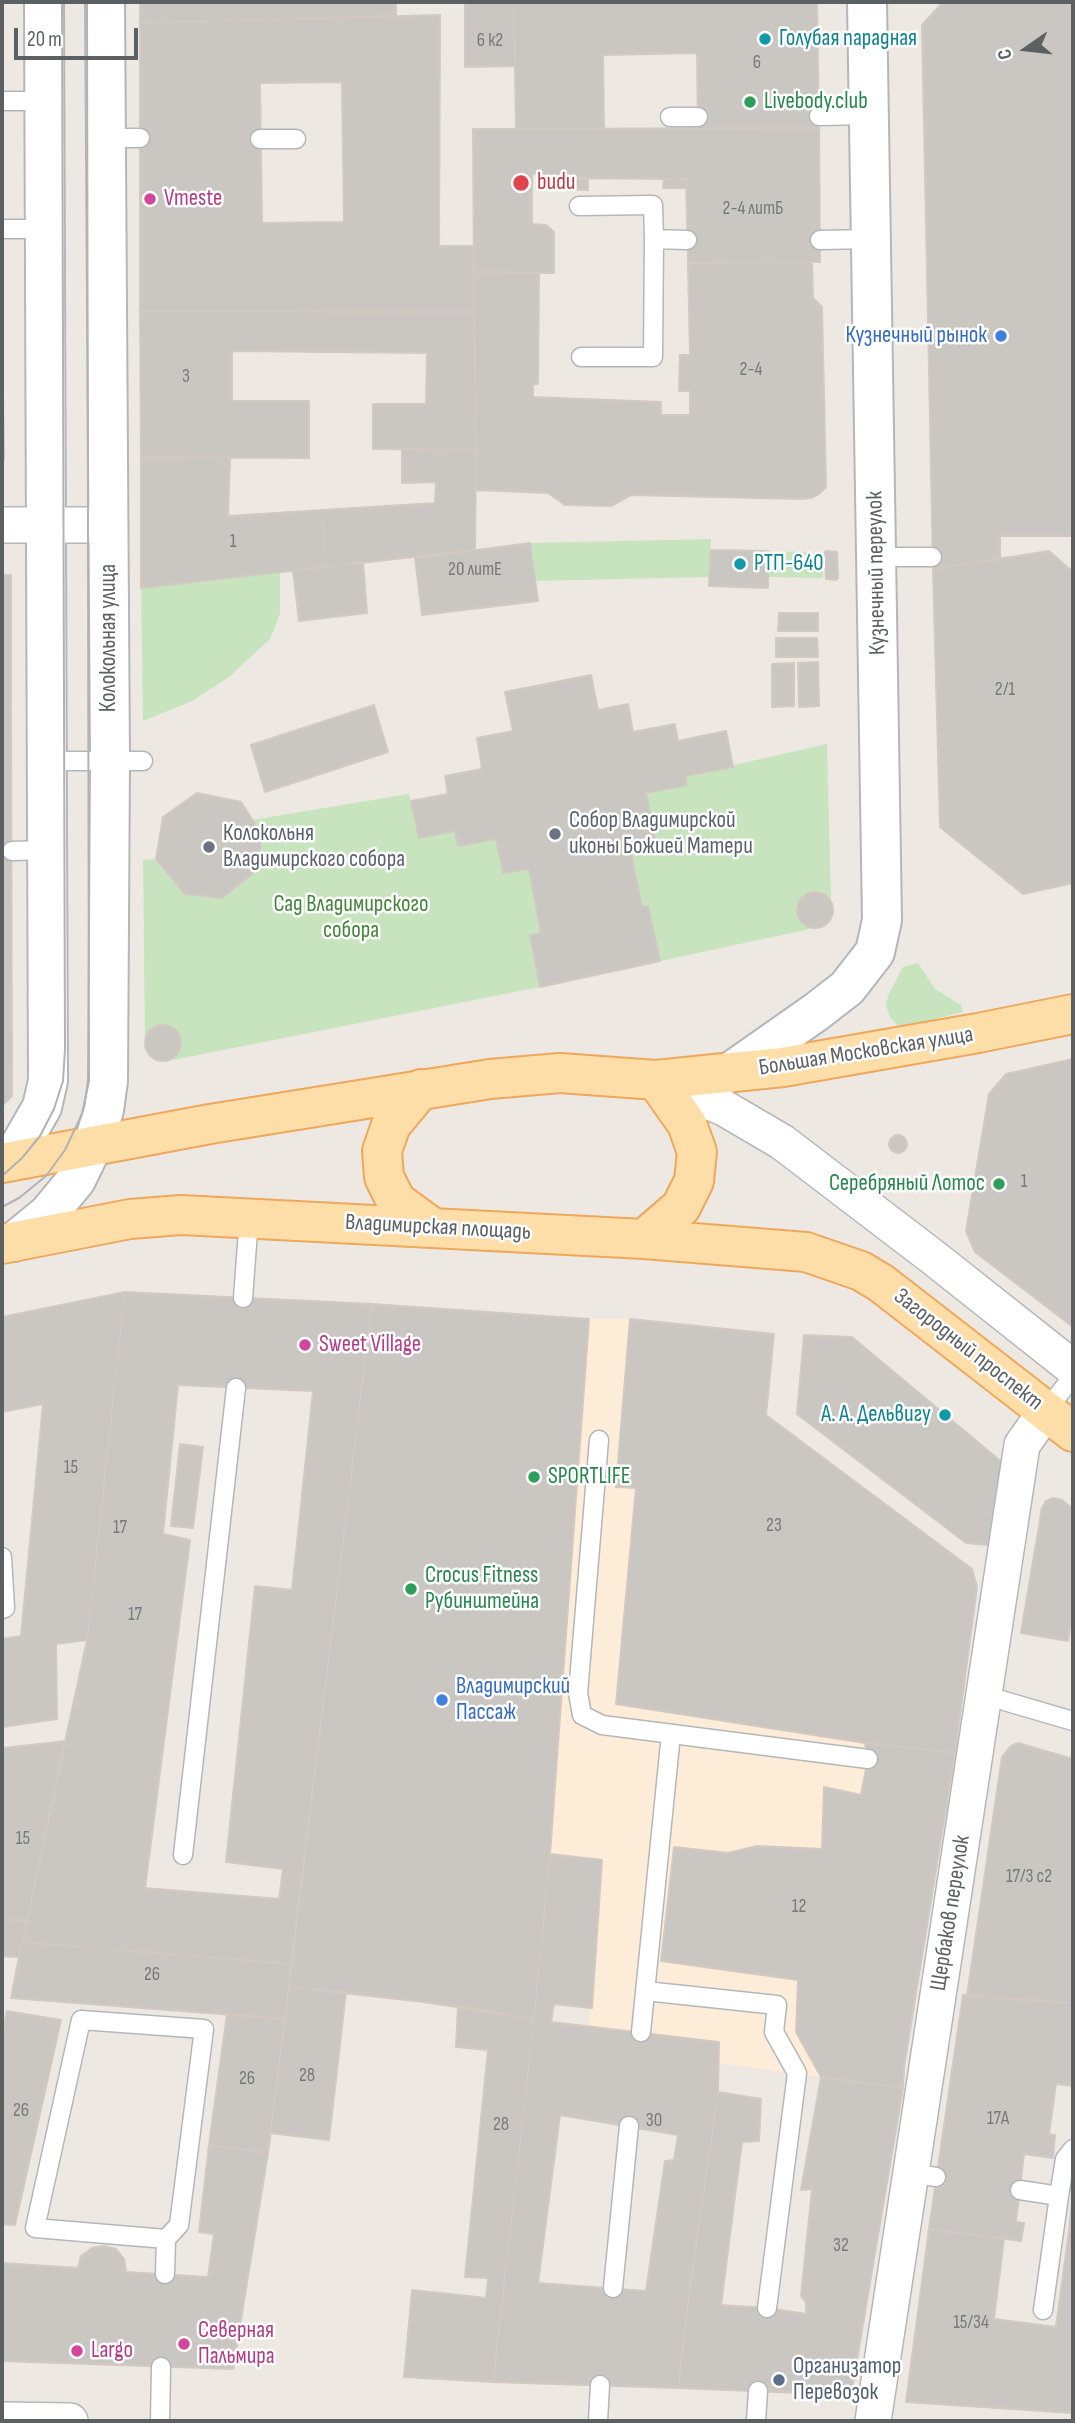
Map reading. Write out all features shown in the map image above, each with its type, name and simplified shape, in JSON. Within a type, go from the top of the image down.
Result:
[{"type":"main road","name":"Большая Московская улица","points":[[656,1080],[783,1067],[1073,1014]]},
{"type":"main road","points":[[6,1162],[490,1079],[560,1073],[656,1080],[687,1124],[696,1152],[695,1181],[681,1208],[645,1239]]},
{"type":"main road","points":[[421,1089],[391,1125],[382,1150],[384,1177],[396,1200],[433,1228]]},
{"type":"main road","name":"Владимирская площадь","points":[[8,1243],[130,1219],[181,1216],[248,1218],[645,1239],[806,1252],[861,1271]]},
{"type":"main road","name":"Загородный проспект","points":[[861,1271],[881,1283],[1060,1422]]},
{"type":"street","points":[[6,1162],[43,1107],[47,1081],[29,850],[47,761],[44,2]]},
{"type":"street","name":"Колокольная улица","points":[[8,1243],[48,1214],[76,1180],[93,1145],[104,1110],[108,1081],[127,761],[109,525],[123,138],[105,2]]},
{"type":"street","name":"Кузнечный переулок","points":[[729,1073],[847,988],[875,952],[882,920],[867,2]]},
{"type":"street","points":[[2,525],[109,525]]},
{"type":"street","points":[[656,1080],[724,1108],[782,1142],[1073,1368]]},
{"type":"street","name":"Щербаков переулок","points":[[873,2421],[923,2175],[963,1771],[984,1695],[1022,1445],[1060,1422]]},
{"type":"street","points":[[2,2420],[69,2421]]},
{"type":"lane","points":[[3,101],[44,101]]},
{"type":"lane","points":[[819,116],[869,116]]},
{"type":"lane","points":[[670,117],[698,117]]},
{"type":"lane","points":[[260,139],[296,139]]},
{"type":"lane","points":[[579,206],[653,205],[654,239],[653,357],[581,357]]},
{"type":"lane","points":[[3,229],[45,229]]},
{"type":"lane","points":[[654,239],[687,240]]},
{"type":"lane","points":[[820,240],[871,239]]},
{"type":"lane","points":[[877,557],[932,557]]},
{"type":"lane","points":[[47,761],[127,761]]},
{"type":"lane","points":[[243,1298],[248,1218]]},
{"type":"lane","points":[[1060,1422],[1073,1376]]},
{"type":"lane","points":[[183,1855],[236,1388]]},
{"type":"lane","points":[[599,1440],[578,1693],[582,1715],[602,1726],[868,1759]]},
{"type":"lane","points":[[2,1557],[5,1608],[2,1609]]},
{"type":"lane","points":[[984,1695],[1073,1721]]},
{"type":"lane","points":[[641,2032],[671,1734]]},
{"type":"lane","points":[[645,1991],[777,2005],[774,2032],[797,2073],[767,2308]]},
{"type":"lane","points":[[165,2274],[166,2239],[179,2225],[204,2029],[80,2020],[35,2228],[166,2239]]},
{"type":"lane","points":[[612,2288],[629,2126]]},
{"type":"lane","points":[[1042,2310],[1065,2159],[1073,2150]]},
{"type":"lane","points":[[1020,2190],[1059,2196]]},
{"type":"lane","points":[[160,2421],[161,2367]]},
{"type":"lane","points":[[598,2421],[600,2385]]},
{"type":"lane","points":[[756,2421],[758,2391]]},
{"type":"shaded area","points":[[372,1304],[589,1319],[634,1319],[774,1334],[766,1415],[972,1569],[977,1587],[953,1770],[904,2067],[903,2088],[718,2063],[719,2042],[589,2028],[601,1859],[551,1854],[458,2006],[289,1987]]},
{"type":"green space","points":[[711,539],[710,577],[535,581],[530,543]]},
{"type":"green space","points":[[769,551],[822,553],[823,578],[769,577]]},
{"type":"green space","points":[[280,572],[280,614],[270,639],[229,677],[192,701],[143,721],[141,588]]},
{"type":"green space","points":[[827,744],[831,900],[819,891],[804,894],[796,905],[798,919],[810,929],[660,961],[648,906],[642,907],[630,848],[646,793],[686,785],[685,776]]},
{"type":"green space","name":"Сад Владимирского собора","points":[[409,794],[419,838],[455,831],[496,839],[503,873],[529,869],[541,933],[540,987],[173,1060],[182,1048],[179,1033],[168,1025],[154,1027],[145,1039],[143,860],[156,859],[185,894],[252,820]]},
{"type":"green space","points":[[918,963],[935,989],[961,1005],[963,1012],[908,1026],[897,1025],[886,1006],[888,996],[903,967]]},
{"type":"building","points":[[140,2],[396,2],[396,16],[140,23]]},
{"type":"building","points":[[465,2],[514,2],[515,66],[465,67]]},
{"type":"building","points":[[514,2],[817,2],[819,128],[698,129],[697,53],[603,55],[604,129],[516,129]]},
{"type":"building","name":"Кузнечный рынок","points":[[943,2],[1073,2],[1073,536],[1000,536],[1000,559],[933,569],[922,25]]},
{"type":"building","points":[[440,15],[439,246],[474,246],[474,312],[140,311],[140,23]],"holes":[[[342,82],[344,222],[262,223],[260,83]]]},
{"type":"building","points":[[2,33],[3,33],[2,177]]},
{"type":"building","points":[[819,128],[820,262],[688,263],[686,179],[539,178],[539,174],[532,174],[532,224],[546,225],[554,232],[554,273],[474,272],[473,129]]},
{"type":"building","points":[[2,177],[3,207],[3,330],[2,330]]},
{"type":"building","points":[[588,178],[588,190],[557,189],[558,179]]},
{"type":"building","points":[[664,179],[686,179],[687,188],[663,188]]},
{"type":"building","points":[[812,262],[813,298],[822,307],[826,487],[819,494],[801,499],[631,495],[611,506],[565,505],[548,493],[476,490],[474,272],[539,273],[538,384],[533,384],[533,397],[661,402],[661,415],[690,415],[690,391],[679,391],[680,355],[690,355],[688,263]]},
{"type":"building","points":[[140,311],[474,312],[476,450],[373,449],[373,404],[426,404],[427,353],[232,351],[232,401],[309,401],[309,458],[141,457]]},
{"type":"building","points":[[2,330],[4,459],[2,461]]},
{"type":"building","points":[[402,449],[476,450],[475,550],[325,567],[323,510],[435,503],[436,482],[402,483]]},
{"type":"building","points":[[141,457],[230,458],[228,516],[323,510],[325,567],[141,588]]},
{"type":"building","points":[[530,543],[538,601],[422,615],[415,558]]},
{"type":"building","name":"РТП-640","points":[[711,550],[769,551],[768,588],[709,586]]},
{"type":"building","points":[[827,551],[837,552],[836,580],[826,579]]},
{"type":"building","points":[[1049,551],[1073,572],[1073,883],[1023,894],[940,827],[933,569]]},
{"type":"building","points":[[363,562],[367,613],[299,621],[293,571]]},
{"type":"building","points":[[2,575],[11,575],[11,706],[2,706]]},
{"type":"building","points":[[779,613],[818,613],[818,631],[778,631]]},
{"type":"building","points":[[776,638],[817,638],[818,657],[776,657]]},
{"type":"building","points":[[818,662],[819,706],[799,707],[798,663]]},
{"type":"building","points":[[794,663],[794,706],[772,707],[772,664]]},
{"type":"building","name":"Собор Владимирской иконы Божией Матери","points":[[591,675],[598,710],[628,704],[633,732],[675,724],[678,741],[726,731],[733,767],[685,776],[687,785],[646,793],[656,843],[630,848],[642,907],[648,906],[660,961],[540,987],[530,935],[541,933],[529,869],[503,873],[496,839],[458,846],[455,831],[419,838],[411,801],[448,794],[445,776],[482,769],[477,738],[513,731],[505,692]]},
{"type":"building","points":[[374,705],[388,752],[265,792],[251,745]]},
{"type":"building","points":[[2,706],[11,706],[12,1096],[2,1106]]},
{"type":"building","name":"Колокольня Владимирского собора","points":[[197,793],[241,802],[262,835],[257,870],[222,898],[185,894],[156,859],[163,817]]},
{"type":"building","points":[[815,892],[828,897],[833,910],[828,923],[815,928],[802,923],[797,910],[802,897]]},
{"type":"building","points":[[163,1025],[176,1030],[181,1043],[176,1056],[163,1061],[150,1056],[145,1043],[150,1030]]},
{"type":"building","points":[[1073,1059],[1073,1327],[975,1252],[966,1231],[989,1094],[1006,1074]]},
{"type":"building","points":[[894,1135],[902,1135],[907,1144],[905,1151],[894,1153],[889,1148],[889,1140]]},
{"type":"building","points":[[125,1292],[372,1304],[291,1964],[22,1942],[87,1640]],"holes":[[[178,1385],[313,1391],[292,1590],[255,1586],[226,1862],[283,1869],[279,1899],[145,1888],[190,1540],[163,1534]]]},
{"type":"building","points":[[125,1292],[87,1640],[56,1644],[57,1719],[2,1727],[2,1639],[21,1636],[43,1404],[2,1412],[2,1317]]},
{"type":"building","name":"Владимирский Пассаж","points":[[372,1304],[589,1319],[550,1854],[534,2019],[424,2002],[289,1987]]},
{"type":"building","points":[[630,1319],[774,1334],[766,1415],[972,1569],[977,1587],[955,1753],[865,1743],[616,1704],[636,1488],[616,1487]]},
{"type":"building","points":[[804,1335],[852,1337],[1004,1464],[988,1545],[966,1543],[797,1414]]},
{"type":"building","points":[[180,1444],[203,1447],[193,1528],[171,1526]]},
{"type":"building","points":[[1053,1498],[1062,1500],[1073,1509],[1073,1619],[1071,1618],[1068,1641],[1021,1633],[1042,1508],[1046,1501]]},
{"type":"building","points":[[66,1741],[27,1921],[2,1919],[4,1748]]},
{"type":"building","points":[[865,1743],[955,1753],[904,2067],[903,2088],[821,2077],[796,2032],[798,1980],[661,1961],[674,1847],[728,1853],[757,1846],[822,1849],[824,1787],[861,1795],[868,1759]]},
{"type":"building","points":[[1018,1743],[1073,1759],[1073,2003],[967,1996],[1002,1757],[1011,1746]]},
{"type":"building","points":[[550,1854],[602,1860],[592,2008],[554,2004],[551,2022],[719,2042],[718,2092],[678,2388],[493,2382]],"holes":[[[560,2115],[678,2135],[674,2160],[665,2161],[646,2291],[538,2283]]]},
{"type":"building","points":[[2,1919],[27,1921],[19,1957],[2,1956]]},
{"type":"building","points":[[22,1942],[291,1964],[285,2019],[11,1998]]},
{"type":"building","points":[[289,1987],[346,1992],[329,2140],[270,2133]]},
{"type":"building","points":[[963,1995],[1073,2003],[1073,2086],[1056,2084],[1049,2134],[1055,2135],[1053,2158],[1024,2154],[1016,2222],[1024,2223],[1021,2241],[929,2229]]},
{"type":"building","points":[[458,2006],[534,2019],[493,2382],[404,2377],[412,2290],[486,2298],[488,2278],[465,2277],[488,2050],[456,2047]]},
{"type":"building","points":[[7,2011],[61,2020],[15,2225],[2,2224],[2,2034]]},
{"type":"building","points":[[227,2014],[285,2019],[268,2153],[209,2145]]},
{"type":"building","points":[[821,2077],[903,2088],[851,2395],[678,2388],[718,2092],[761,2099],[759,2141],[742,2142],[721,2305],[806,2314],[806,2302],[801,2296],[812,2189],[801,2190]]},
{"type":"building","points":[[209,2145],[268,2153],[233,2369],[2,2361],[2,2263],[78,2268],[81,2256],[92,2248],[104,2246],[116,2249],[124,2259],[126,2272],[208,2277],[214,2234],[199,2232]]},
{"type":"building","points":[[1073,2195],[1073,2231],[1069,2231]]},
{"type":"building","points":[[929,2229],[1004,2239],[994,2319],[1056,2327],[1069,2231],[1073,2231],[1073,2413],[906,2402]]},
{"type":"tram line","points":[[2,1176],[22,1158],[40,1136],[54,1109],[63,1081],[65,1049],[62,2]]},
{"type":"tram line","points":[[2,1207],[19,1198],[46,1176],[65,1150],[82,1114],[89,1081],[87,2]]},
{"type":"place","name":"Голубая парадная","points":[[765,39]]},
{"type":"place","name":"Livebody.club","points":[[750,102]]},
{"type":"place","name":"budu","points":[[521,183]]},
{"type":"place","name":"Vmeste","points":[[150,199]]},
{"type":"place","name":"Кузнечный рынок","points":[[1001,336]]},
{"type":"place","name":"РТП-640","points":[[740,564]]},
{"type":"place","name":"Собор Владимирской иконы Божией Матери","points":[[555,834]]},
{"type":"place","name":"Колокольня Владимирского собора","points":[[209,847]]},
{"type":"place","name":"Серебряный Лотос","points":[[999,1184]]},
{"type":"place","name":"Sweet Village","points":[[305,1345]]},
{"type":"place","name":"А. А. Дельвигу","points":[[945,1415]]},
{"type":"place","name":"SPORTLIFE","points":[[534,1477]]},
{"type":"place","name":"Crocus Fitness Рубинштейна","points":[[411,1589]]},
{"type":"place","name":"Владимирский Пассаж","points":[[442,1700]]},
{"type":"place","name":"Северная Пальмира","points":[[184,2344]]},
{"type":"place","name":"Largo","points":[[77,2351]]},
{"type":"place","name":"Организатор Перевозок","points":[[779,2380]]}]
